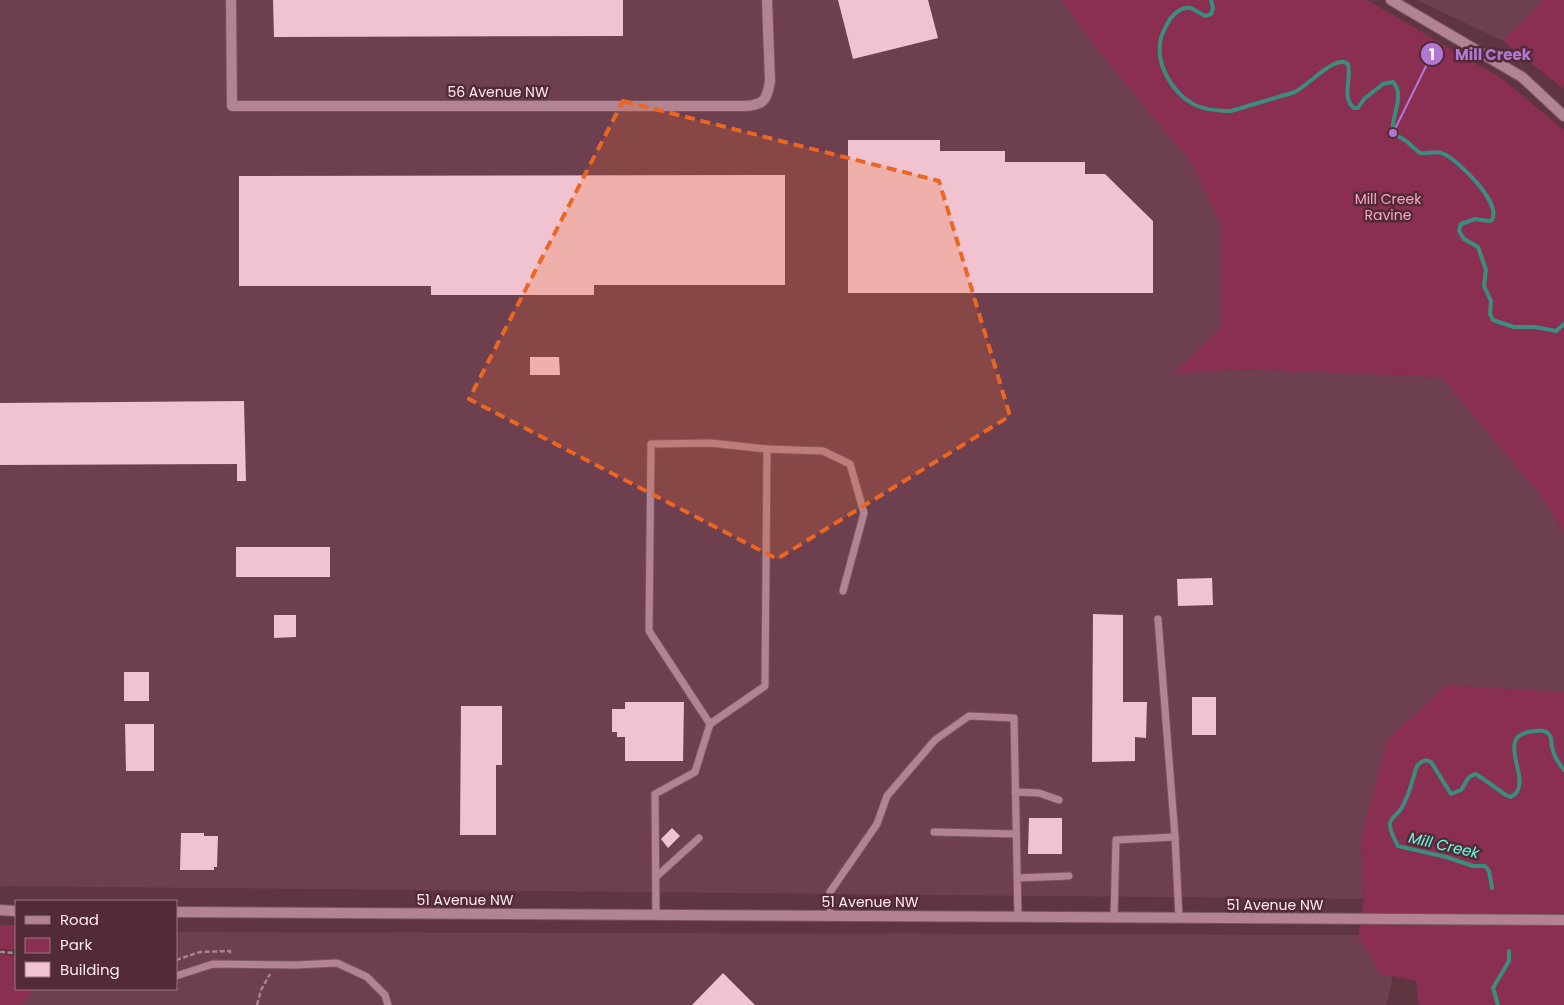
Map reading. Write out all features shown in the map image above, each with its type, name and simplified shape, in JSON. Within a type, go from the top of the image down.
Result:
[{"type":"street","name":"56 Avenue NW","points":[[231,0],[232,106],[745,106],[763,102],[768,93],[770,81],[767,0]]},
{"type":"street","points":[[1390,0],[1522,77],[1564,116]]},
{"type":"street","points":[[0,910],[15,910]]},
{"type":"street","name":"51 Avenue NW","points":[[178,912],[1564,920]]},
{"type":"lane","points":[[710,724],[649,631],[651,444],[710,443],[767,449],[823,451],[850,464],[864,513],[843,590]]},
{"type":"lane","points":[[656,915],[655,794],[694,772],[710,724],[765,686],[767,449]]},
{"type":"lane","points":[[1158,619],[1175,837],[1178,918]]},
{"type":"lane","points":[[830,915],[830,892],[877,824],[887,796],[935,740],[969,716],[1014,718],[1018,917]]},
{"type":"lane","points":[[1015,792],[1039,793],[1059,800]]},
{"type":"lane","points":[[934,832],[1016,834]]},
{"type":"lane","points":[[1114,918],[1116,840],[1175,837]]},
{"type":"lane","points":[[656,877],[699,838]]},
{"type":"lane","points":[[1017,878],[1069,876]]},
{"type":"lane","points":[[178,975],[213,964],[296,965],[337,963],[367,977],[384,996],[388,1005]]},
{"type":"path","points":[[0,952],[15,953]]},
{"type":"highlighted area","points":[[623,101],[939,181],[1010,416],[777,559],[469,399]]},
{"type":"shaded area","points":[[0,0],[1062,0],[1099,52],[1191,162],[1221,224],[1221,328],[1174,374],[1235,369],[1441,377],[1542,497],[1564,533],[1564,692],[1446,685],[1360,843],[1364,899],[0,886]]},
{"type":"shaded area","points":[[1417,0],[1544,0],[1503,41]]},
{"type":"shaded area","points":[[178,932],[1397,935],[1391,987],[1386,1005],[19,1005],[34,990],[178,990]]},
{"type":"green space","name":"Mill Creek Ravine","points":[[1062,0],[1367,0],[1504,80],[1564,130],[1564,533],[1542,497],[1441,377],[1235,369],[1173,374],[1221,328],[1221,224],[1191,162],[1099,52]]},
{"type":"green space","points":[[1544,0],[1564,0],[1564,89],[1503,41]]},
{"type":"green space","points":[[1446,685],[1564,692],[1564,1005],[1419,1005],[1416,981],[1381,974],[1358,936],[1364,899],[1360,843],[1387,740]]},
{"type":"green space","points":[[0,925],[15,925],[15,950],[0,949]]},
{"type":"green space","points":[[0,955],[15,956],[15,990],[34,990],[19,1005],[0,1005]]},
{"type":"building","points":[[273,0],[623,0],[623,36],[274,37]]},
{"type":"building","points":[[838,0],[928,0],[938,38],[853,59]]},
{"type":"building","points":[[848,140],[940,140],[940,151],[1005,151],[1005,162],[1085,162],[1085,174],[1105,174],[1153,221],[1153,293],[848,293]]},
{"type":"building","points":[[785,175],[785,285],[594,285],[594,295],[431,295],[431,286],[239,286],[239,176]]},
{"type":"building","points":[[530,357],[559,357],[560,375],[530,375]]},
{"type":"building","points":[[244,401],[246,481],[237,481],[237,464],[0,465],[0,403]]},
{"type":"building","points":[[236,547],[330,547],[330,577],[236,577]]},
{"type":"building","points":[[1212,578],[1213,605],[1178,606],[1177,579]]},
{"type":"building","points":[[1093,614],[1123,615],[1123,702],[1147,702],[1146,738],[1135,737],[1135,761],[1092,762]]},
{"type":"building","points":[[274,615],[296,615],[296,637],[274,638]]},
{"type":"building","points":[[124,672],[149,672],[149,701],[124,701]]},
{"type":"building","points":[[1192,697],[1216,697],[1216,735],[1192,735]]},
{"type":"building","points":[[625,702],[684,702],[683,761],[625,761],[625,737],[617,737],[617,732],[612,732],[612,709],[625,709]]},
{"type":"building","points":[[461,706],[502,706],[502,765],[496,765],[496,835],[460,835]]},
{"type":"building","points":[[125,724],[154,724],[154,771],[126,771]]},
{"type":"building","points":[[1029,818],[1062,818],[1062,854],[1028,854]]},
{"type":"building","points":[[672,828],[680,836],[668,848],[661,839]]},
{"type":"building","points":[[181,833],[204,833],[204,836],[218,836],[217,867],[214,867],[214,870],[180,870]]},
{"type":"building","points":[[723,973],[755,1005],[692,1005]]},
{"type":"waterway","name":"Mill Creek","points":[[1211,0],[1213,8],[1211,14],[1206,16],[1193,9],[1182,9],[1171,17],[1162,34],[1160,52],[1163,69],[1183,97],[1194,105],[1204,108],[1231,111],[1295,92],[1330,66],[1342,62],[1348,64],[1347,93],[1350,104],[1354,108],[1358,108],[1364,99],[1383,84],[1393,82],[1397,87],[1398,93],[1393,133],[1420,153],[1438,152],[1459,164],[1477,183],[1491,203],[1492,220],[1475,219],[1461,224],[1459,231],[1464,239],[1478,247],[1486,270],[1484,286],[1491,301],[1490,314],[1493,320],[1514,327],[1535,327],[1556,331],[1564,324]]},
{"type":"waterway","name":"Mill Creek","points":[[1492,888],[1489,871],[1485,866],[1473,866],[1446,857],[1398,846],[1391,832],[1390,823],[1405,802],[1417,766],[1424,761],[1431,762],[1451,794],[1461,790],[1469,778],[1476,774],[1511,797],[1518,790],[1520,781],[1514,749],[1516,740],[1522,734],[1540,731],[1549,734],[1554,754],[1564,770]]},
{"type":"waterway","name":"Mill Creek","points":[[1498,1005],[1493,988],[1509,961],[1509,951]]},
{"type":"place","name":"Mill Creek","points":[[1393,133]]}]
